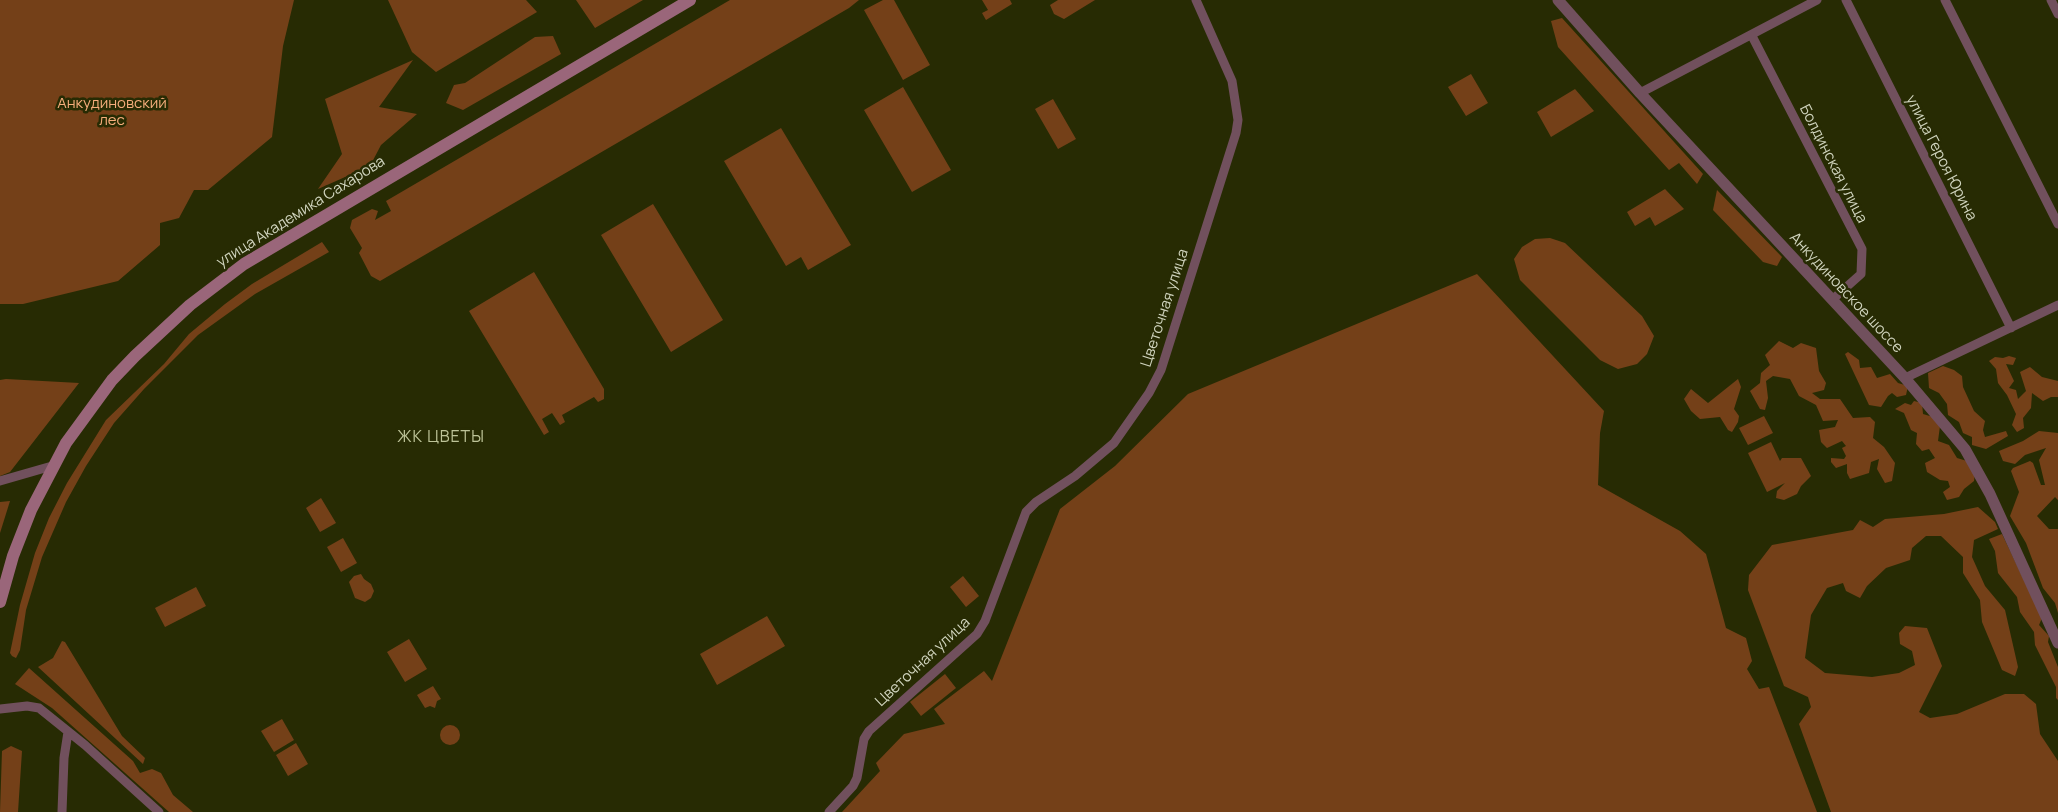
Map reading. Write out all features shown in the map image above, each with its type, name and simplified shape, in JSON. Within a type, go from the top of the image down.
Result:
[{"type":"main road","name":"улица Академика Сахарова","points":[[0,602],[13,556],[27,519],[52,466],[66,443],[112,380],[190,305],[244,264],[690,0]]},
{"type":"street","name":"Цветочная улица","points":[[829,812],[853,786],[864,739],[869,731],[977,634],[985,622],[1026,512],[1042,497],[1075,476],[1114,443],[1150,393],[1161,370],[1236,133],[1238,120],[1232,81],[1196,0]]},
{"type":"street","name":"Анкудиновское шоссе","points":[[1558,0],[1640,94],[1905,378],[1965,449],[2013,541],[2058,642]]},
{"type":"street","points":[[1640,94],[1817,0]]},
{"type":"street","name":"улица Героя Юрина","points":[[1846,0],[2011,328]]},
{"type":"street","points":[[1945,0],[2058,224]]},
{"type":"street","points":[[2051,0],[2058,14]]},
{"type":"street","name":"Болдинская улица","points":[[1752,36],[1862,250],[1861,274],[1833,299]]},
{"type":"street","points":[[1905,378],[2058,305]]},
{"type":"street","points":[[0,481],[52,466]]},
{"type":"street","points":[[0,709],[27,706],[38,708],[159,812]]},
{"type":"street","points":[[62,812],[64,758],[68,732]]},
{"type":"green space","name":"Анкудиновский лес","points":[[0,0],[294,0],[283,46],[272,137],[208,190],[194,190],[179,218],[160,223],[160,245],[118,281],[23,304],[0,304]]},
{"type":"green space","points":[[388,0],[526,0],[537,12],[436,72],[412,52]]},
{"type":"green space","points":[[576,0],[643,0],[595,28]]},
{"type":"green space","points":[[730,0],[859,0],[849,8],[380,281],[371,276],[359,253],[362,248],[350,228],[352,220],[372,209],[378,211],[375,220],[391,211],[386,201]]},
{"type":"green space","points":[[883,0],[894,0],[930,65],[903,80],[864,10]]},
{"type":"green space","points":[[982,0],[1010,0],[1012,4],[986,20],[982,13],[988,10]]},
{"type":"green space","points":[[1058,0],[1095,0],[1064,19],[1054,14],[1050,5]]},
{"type":"green space","points":[[1562,18],[1703,174],[1697,184],[1679,163],[1669,170],[1558,47],[1551,21]]},
{"type":"green space","points":[[553,36],[561,54],[463,110],[446,103],[454,85],[465,83],[535,37]]},
{"type":"green space","points":[[413,60],[379,107],[417,114],[381,145],[370,166],[318,189],[342,154],[325,99]]},
{"type":"green space","points":[[1471,74],[1488,103],[1466,116],[1448,87]]},
{"type":"green space","points":[[903,87],[951,170],[912,192],[864,110]]},
{"type":"green space","points":[[1575,89],[1594,111],[1551,137],[1537,112]]},
{"type":"green space","points":[[1053,99],[1076,139],[1058,149],[1035,109]]},
{"type":"green space","points":[[781,128],[851,245],[808,270],[801,257],[786,266],[724,161]]},
{"type":"green space","points":[[1665,189],[1684,209],[1655,226],[1650,217],[1635,226],[1627,212]]},
{"type":"green space","points":[[1717,190],[1782,257],[1777,266],[1763,262],[1713,210]]},
{"type":"green space","points":[[653,204],[723,320],[671,352],[601,235]]},
{"type":"green space","points":[[1550,238],[1565,243],[1642,316],[1654,336],[1647,354],[1637,364],[1618,369],[1600,360],[1520,280],[1514,259],[1522,247],[1535,239]]},
{"type":"green space","points":[[322,242],[329,252],[255,294],[198,335],[144,389],[114,423],[86,466],[66,502],[42,557],[26,610],[20,650],[16,658],[12,656],[10,653],[20,605],[35,553],[49,518],[67,483],[106,420],[164,364],[189,334],[225,304],[252,284]]},
{"type":"green space","points":[[534,272],[604,389],[604,399],[598,402],[594,397],[562,415],[565,422],[560,425],[552,413],[542,419],[549,432],[544,435],[469,311]]},
{"type":"green space","points":[[1477,274],[1604,411],[1600,433],[1598,485],[1680,531],[1706,554],[1726,628],[1746,638],[1752,661],[1747,669],[1759,689],[1769,687],[1817,812],[842,812],[880,771],[876,763],[904,734],[945,724],[934,709],[984,671],[992,681],[1060,509],[1115,466],[1188,394]]},
{"type":"green space","points":[[1779,341],[1793,348],[1801,343],[1816,348],[1819,371],[1826,383],[1824,390],[1812,393],[1820,399],[1840,399],[1853,418],[1870,417],[1875,422],[1873,438],[1884,447],[1895,463],[1892,481],[1885,483],[1877,469],[1879,459],[1871,462],[1869,473],[1850,479],[1847,473],[1847,464],[1836,468],[1831,462],[1831,458],[1844,459],[1846,456],[1842,448],[1846,446],[1842,441],[1827,448],[1821,442],[1819,430],[1835,427],[1838,420],[1823,421],[1816,405],[1799,396],[1790,379],[1773,376],[1766,381],[1768,398],[1765,410],[1760,409],[1750,391],[1760,383],[1761,373],[1770,365],[1765,355]]},
{"type":"green space","points":[[1848,352],[1859,360],[1860,368],[1871,367],[1877,378],[1890,374],[1898,383],[1908,386],[1906,395],[1897,397],[1892,393],[1881,407],[1869,405],[1845,354]]},
{"type":"green space","points":[[2009,356],[2016,358],[2013,365],[2006,364],[2014,381],[2009,388],[2016,390],[2018,399],[2026,391],[2020,372],[2030,367],[2042,377],[2058,381],[2058,397],[2051,397],[2043,401],[2032,393],[2031,408],[2023,418],[2024,428],[2017,432],[2012,425],[2016,414],[2007,395],[1998,383],[1996,369],[1989,361],[1995,357],[2003,358]]},
{"type":"green space","points":[[1943,366],[1954,370],[1962,376],[1963,387],[1974,411],[1985,421],[1983,430],[1985,437],[2006,431],[2008,436],[1986,449],[1972,445],[1972,437],[1963,433],[1959,422],[1948,415],[1947,404],[1939,393],[1929,388],[1928,373]]},
{"type":"green space","points":[[1738,379],[1741,387],[1734,409],[1739,416],[1732,432],[1728,430],[1720,417],[1700,419],[1691,411],[1684,399],[1691,389],[1708,403]]},
{"type":"green space","points":[[0,380],[79,383],[10,472],[0,476]]},
{"type":"green space","points":[[1914,401],[1922,403],[1923,414],[1933,417],[1940,426],[1938,441],[1949,445],[1957,458],[1967,461],[1975,473],[1974,481],[1964,489],[1959,497],[1947,500],[1943,492],[1950,487],[1948,481],[1940,480],[1927,472],[1925,463],[1935,458],[1929,449],[1922,451],[1916,444],[1917,433],[1911,430],[1904,413],[1895,409],[1905,403],[1911,405]]},
{"type":"green space","points":[[1764,416],[1773,433],[1748,445],[1739,428]]},
{"type":"green space","points":[[2039,431],[2058,433],[2058,500],[2055,497],[2037,516],[2049,529],[2058,529],[2058,613],[2055,603],[2043,588],[2026,543],[2010,516],[2019,492],[2011,471],[2013,468],[2030,461],[2033,463],[2041,485],[2045,485],[2039,460],[2046,448],[2025,455],[2015,464],[2003,461],[1999,451],[2023,441]]},
{"type":"green space","points":[[1771,442],[1780,461],[1782,458],[1801,458],[1811,476],[1801,486],[1797,494],[1784,500],[1776,498],[1777,491],[1785,483],[1767,492],[1748,453]]},
{"type":"green space","points":[[321,498],[336,523],[320,532],[306,508]]},
{"type":"green space","points":[[10,501],[0,533],[0,502]]},
{"type":"green space","points":[[1978,507],[1995,522],[1998,529],[1974,540],[1972,557],[1985,586],[2005,610],[2018,667],[2015,676],[2002,670],[1982,622],[1980,600],[1963,573],[1963,557],[1941,536],[1926,536],[1912,548],[1910,560],[1886,568],[1867,586],[1860,598],[1846,591],[1843,583],[1827,588],[1811,615],[1805,658],[1825,673],[1872,677],[1899,673],[1915,665],[1912,651],[1900,644],[1899,633],[1905,626],[1927,628],[1942,666],[1919,712],[1930,718],[1957,714],[2005,694],[2024,694],[2036,704],[2040,734],[2058,761],[2058,812],[1831,812],[1799,724],[1811,707],[1808,697],[1784,686],[1748,590],[1749,575],[1772,545],[1853,530],[1860,520],[1873,527],[1885,519],[1944,514]]},
{"type":"green space","points":[[2002,534],[2042,618],[2039,625],[2049,636],[2048,642],[2058,667],[2058,700],[2056,698],[2056,687],[2035,645],[2034,632],[2020,612],[2017,597],[1998,573],[1995,551],[1989,539]]},
{"type":"green space","points":[[343,538],[357,563],[341,572],[327,547]]},
{"type":"green space","points":[[361,574],[371,584],[374,591],[371,598],[365,602],[355,598],[349,582],[354,576]]},
{"type":"green space","points":[[963,576],[979,596],[966,607],[950,587]]},
{"type":"green space","points":[[196,587],[206,606],[165,627],[155,608]]},
{"type":"green space","points":[[767,616],[785,646],[717,685],[700,654]]},
{"type":"green space","points":[[409,639],[427,669],[405,682],[387,652]]},
{"type":"green space","points":[[62,641],[65,642],[122,736],[145,758],[143,764],[38,667],[53,658]]},
{"type":"green space","points":[[29,668],[133,761],[140,773],[152,769],[161,773],[173,795],[193,812],[169,812],[52,708],[15,684]]},
{"type":"green space","points":[[945,674],[956,688],[921,716],[910,702]]},
{"type":"green space","points":[[433,686],[441,699],[437,701],[435,708],[430,706],[425,708],[417,695]]},
{"type":"green space","points":[[282,719],[294,740],[274,752],[261,731]]},
{"type":"green space","points":[[450,725],[457,728],[460,735],[457,742],[450,745],[443,742],[440,735],[443,728]]},
{"type":"green space","points":[[296,743],[308,764],[288,776],[276,755]]},
{"type":"green space","points":[[11,746],[22,751],[18,812],[0,812],[2,751]]},
{"type":"district","name":"ЖК ЦВЕТЫ","points":[[441,438]]}]
